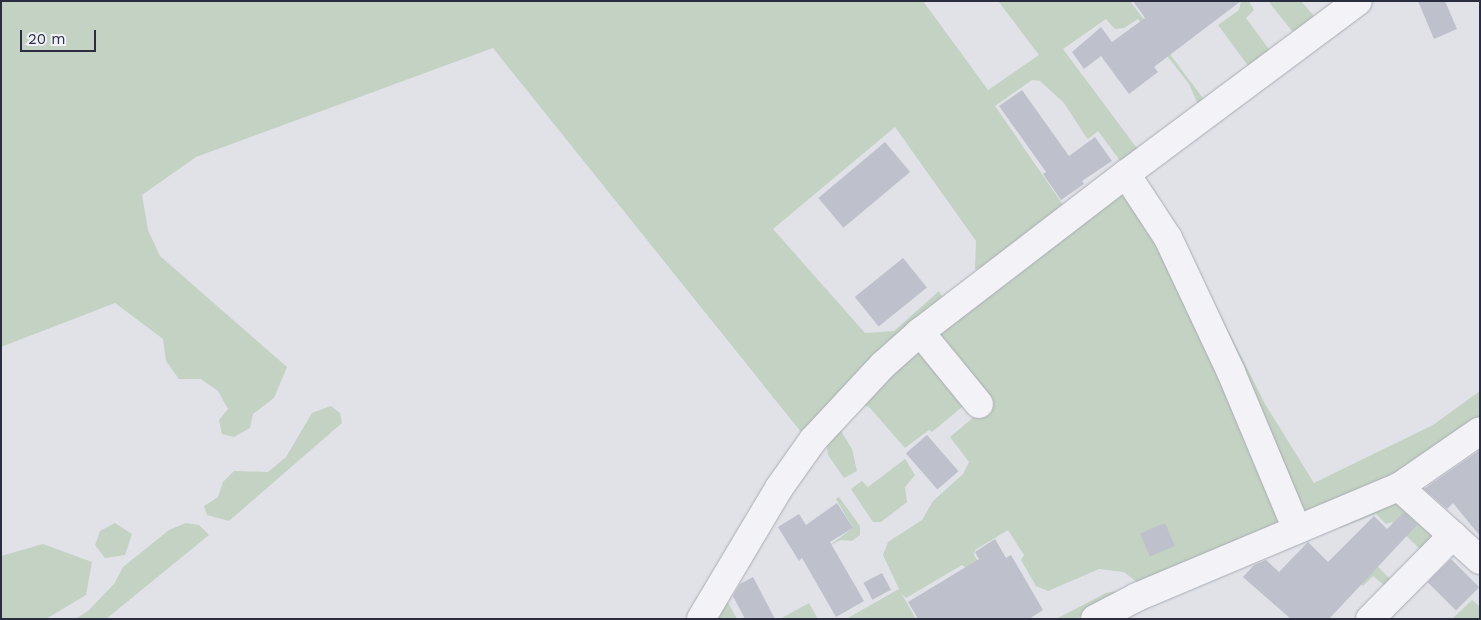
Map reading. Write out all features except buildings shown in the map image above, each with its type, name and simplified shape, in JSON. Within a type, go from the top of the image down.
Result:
[{"type":"street","points":[[701,619],[774,496],[813,440],[847,401],[920,332],[1126,174],[1358,1]]},
{"type":"street","points":[[1126,174],[1168,238],[1231,372],[1297,530]]},
{"type":"street","points":[[920,332],[979,404]]},
{"type":"street","points":[[1095,619],[1136,597],[1399,487],[1480,431]]},
{"type":"street","points":[[1399,487],[1480,560]]},
{"type":"street","points":[[1370,619],[1452,535]]},
{"type":"green space","points":[[1,1],[923,1],[988,90],[1039,55],[998,1],[1130,1],[1205,101],[1199,107],[1189,84],[1138,19],[1124,28],[1115,29],[1106,19],[1063,49],[1136,147],[1144,151],[1124,166],[1098,131],[1088,139],[1064,103],[1040,81],[1032,80],[995,106],[1066,209],[989,267],[975,269],[976,241],[895,127],[773,229],[865,333],[894,331],[939,291],[942,297],[903,332],[816,425],[801,432],[493,48],[196,157],[142,195],[148,230],[160,256],[287,367],[274,398],[253,414],[250,428],[234,437],[222,434],[219,420],[228,409],[218,391],[201,379],[179,379],[166,361],[163,339],[115,303],[1,347]]},
{"type":"green space","points":[[1241,1],[1249,1],[1254,10],[1246,18],[1271,52],[1249,67],[1218,25],[1239,10]]},
{"type":"green space","points":[[1268,1],[1301,1],[1313,15],[1311,25],[1296,36]]},
{"type":"green space","points":[[1114,193],[1124,194],[1156,230],[1284,519],[1279,527],[1138,583],[1124,572],[1099,569],[1048,591],[1036,586],[1021,560],[1024,555],[1008,530],[975,550],[974,555],[999,593],[962,565],[906,598],[901,593],[916,619],[846,619],[899,589],[883,555],[888,542],[922,520],[933,501],[963,474],[969,462],[950,437],[988,405],[941,340],[939,330]]},
{"type":"green space","points":[[1180,242],[1209,292],[1265,404],[1314,483],[1433,425],[1480,391],[1480,424],[1397,482],[1307,517]]},
{"type":"green space","points":[[910,352],[924,352],[968,402],[932,432],[929,430],[905,448],[869,407],[861,404]]},
{"type":"green space","points":[[331,406],[340,413],[342,423],[229,521],[207,515],[204,506],[218,497],[223,482],[234,471],[268,472],[286,457],[312,413]]},
{"type":"green space","points":[[835,431],[841,431],[852,449],[857,471],[844,478],[828,455],[826,443]]},
{"type":"green space","points":[[905,459],[915,475],[905,487],[907,502],[881,522],[873,522],[851,489],[862,481],[868,487]]},
{"type":"green space","points":[[839,497],[860,526],[860,535],[852,541],[841,540],[827,547],[853,528],[836,499]]},
{"type":"green space","points":[[1393,501],[1405,504],[1439,535],[1423,552],[1392,522],[1386,524],[1376,514],[1340,528],[1336,524]]},
{"type":"green space","points":[[115,523],[132,534],[125,555],[105,558],[95,545],[100,531]]},
{"type":"green space","points":[[186,523],[199,525],[209,535],[106,619],[75,619],[88,611],[114,584],[123,567],[169,530]]},
{"type":"green space","points":[[43,544],[92,562],[86,595],[46,619],[1,619],[1,556]]},
{"type":"green space","points":[[1359,548],[1395,584],[1389,589],[1373,576],[1363,586],[1354,578]]},
{"type":"green space","points":[[1123,590],[1076,619],[1056,619],[1106,593]]},
{"type":"green space","points":[[724,595],[737,619],[710,619]]},
{"type":"green space","points":[[1472,600],[1480,607],[1480,619],[1452,619]]},
{"type":"green space","points":[[809,603],[818,619],[780,619]]}]
